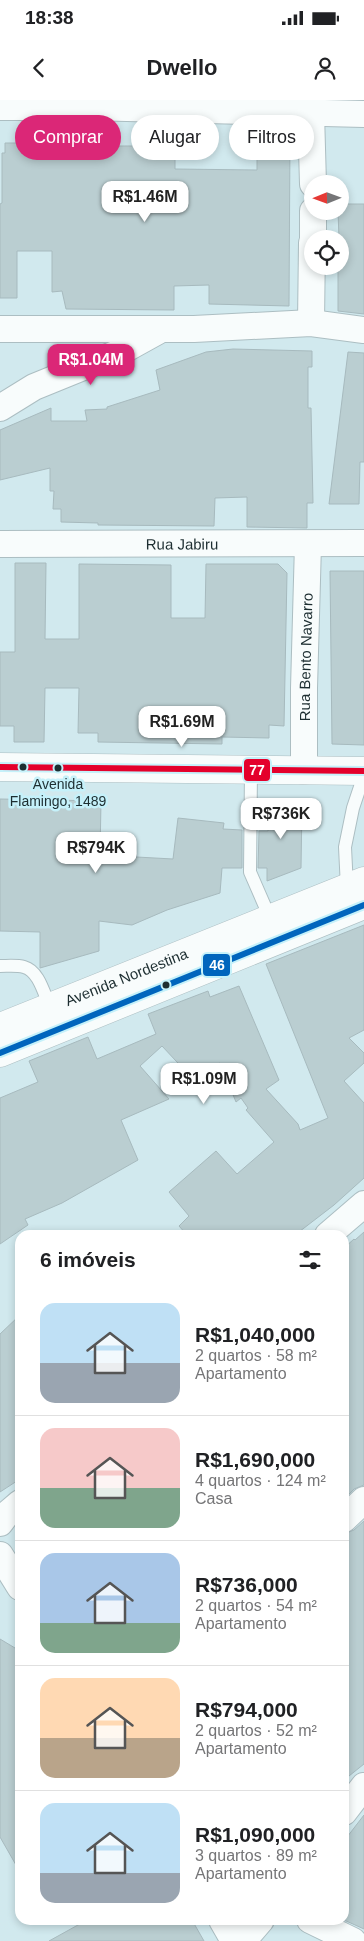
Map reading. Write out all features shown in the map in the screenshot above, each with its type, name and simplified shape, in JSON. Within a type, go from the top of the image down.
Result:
[{"type":"main road","points":[[0,767],[364,771]]},
{"type":"main road","name":"Avenida Nordestina","points":[[0,1027],[270,918],[358,891]]},
{"type":"main road","name":"Avenida Nordestina","points":[[0,1053],[358,891]]},
{"type":"street","points":[[0,107],[87,107],[364,114]]},
{"type":"street","points":[[311,113],[314,175]]},
{"type":"street","points":[[311,323],[312,275]]},
{"type":"street","points":[[0,329],[161,330],[311,323],[364,330]]},
{"type":"street","points":[[0,408],[34,387],[120,352],[161,330]]},
{"type":"street","name":"Rua Jabiru","points":[[0,544],[364,543]]},
{"type":"street","name":"Rua Bento Navarro","points":[[304,771],[308,544]]},
{"type":"street","points":[[334,1230],[364,1204]]},
{"type":"street","points":[[349,1514],[364,1500]]},
{"type":"street","points":[[0,1523],[6,1514],[15,1506]]},
{"type":"street","points":[[0,1555],[15,1579]]},
{"type":"street","points":[[349,1806],[364,1786]]},
{"type":"street","points":[[225,1925],[234,1941]]},
{"type":"street","points":[[244,1941],[257,1925]]},
{"type":"street","points":[[320,1925],[353,1941]]},
{"type":"lane","points":[[251,770],[250,872],[270,918]]},
{"type":"lane","points":[[358,891],[345,846],[353,808],[364,776]]},
{"type":"lane","points":[[0,966],[24,967],[31,970],[50,1007]]},
{"type":"building","points":[[5,143],[15,143],[15,160],[121,160],[121,146],[131,146],[131,160],[175,160],[175,169],[257,170],[257,160],[290,160],[289,306],[209,304],[209,285],[174,286],[174,310],[66,309],[62,291],[52,292],[52,251],[17,251],[17,298],[0,298],[0,204],[2,203],[2,153],[5,153]]},
{"type":"building","points":[[349,204],[364,204],[364,314],[338,311],[338,275],[349,275],[349,230],[339,230],[338,220],[349,220]]},
{"type":"building","points":[[233,349],[312,351],[312,367],[308,367],[308,408],[311,408],[313,503],[307,503],[307,528],[247,527],[247,497],[215,498],[214,526],[98,525],[98,523],[61,522],[61,509],[53,509],[54,491],[50,491],[50,468],[0,480],[0,430],[51,408],[51,421],[87,421],[85,410],[107,409],[107,407],[160,390],[156,370],[206,352]]},
{"type":"building","points":[[348,352],[364,353],[364,462],[360,462],[359,504],[329,504]]},
{"type":"building","points":[[15,563],[46,563],[45,639],[79,639],[79,564],[171,565],[171,618],[205,618],[206,564],[278,564],[287,573],[284,726],[269,725],[269,738],[222,737],[222,744],[98,742],[98,733],[78,733],[79,688],[45,688],[44,742],[14,742],[14,726],[0,726],[0,652],[15,652]]},
{"type":"building","points":[[330,571],[364,571],[364,745],[332,744]]},
{"type":"building","points":[[0,799],[101,801],[100,855],[173,859],[178,818],[224,823],[223,829],[242,830],[242,868],[222,868],[220,893],[167,910],[132,925],[99,921],[99,951],[40,968],[40,932],[0,931]]},
{"type":"building","points":[[268,803],[302,804],[301,868],[267,881],[267,868],[258,868],[259,831],[268,831]]},
{"type":"building","points":[[364,925],[364,1030],[349,1038],[364,1053],[364,1063],[344,1081],[364,1103],[364,1178],[334,1205],[302,1230],[183,1230],[179,1226],[189,1216],[169,1192],[216,1151],[237,1174],[274,1142],[246,1110],[248,1108],[241,1098],[236,1102],[220,1063],[190,1076],[162,1046],[140,1066],[169,1099],[121,1120],[138,1160],[62,1203],[25,1219],[28,1225],[21,1230],[15,1230],[15,1234],[0,1244],[0,1098],[38,1082],[29,1061],[88,1037],[97,1059],[156,1034],[148,1014],[208,991],[210,997],[239,986],[279,1080],[266,1089],[298,1124],[300,1130],[328,1118],[266,964]]},
{"type":"building","points":[[364,1232],[364,1485],[354,1489],[349,1494],[349,1244]]},
{"type":"building","points":[[15,1320],[15,1482],[0,1492],[0,1334]]},
{"type":"building","points":[[364,1521],[364,1764],[349,1776],[349,1532]]},
{"type":"building","points":[[0,1639],[15,1648],[15,1863],[0,1837]]},
{"type":"building","points":[[364,1815],[364,1929],[349,1922],[349,1834]]},
{"type":"building","points":[[78,1925],[195,1925],[204,1941],[49,1941]]},
{"type":"transit line","name":"77","points":[[0,767],[364,771]]},
{"type":"transit line","name":"46","points":[[0,1053],[364,905]]},
{"type":"place","name":"Avenida Flamingo, 1489","points":[[58,768]]}]
